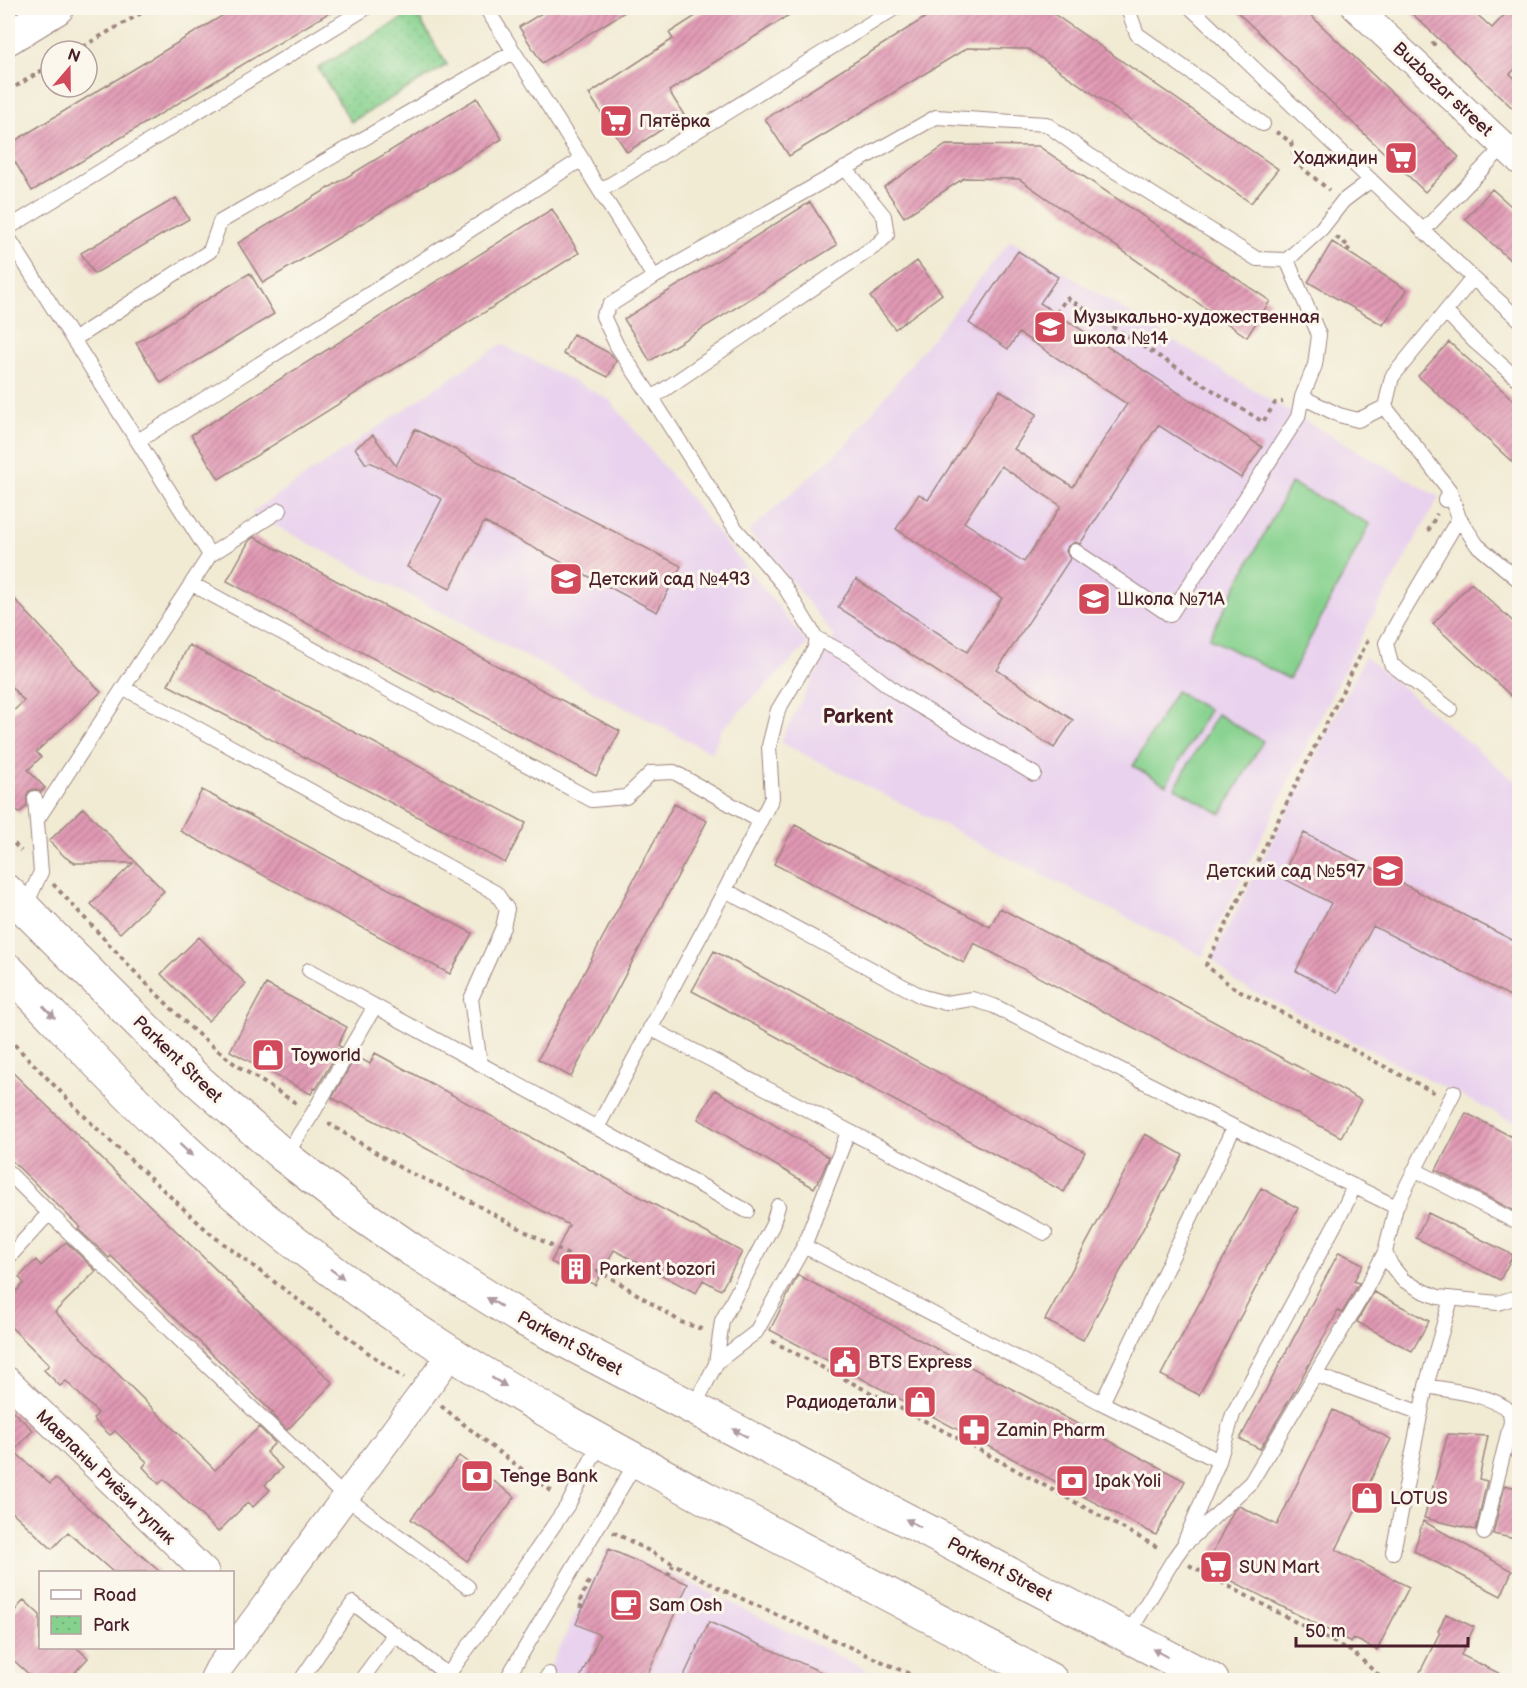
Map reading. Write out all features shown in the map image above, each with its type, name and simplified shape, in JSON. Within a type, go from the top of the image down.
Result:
[{"type":"main road","points":[[8,38],[57,8]]},
{"type":"main road","name":"Parkent Street","points":[[16,901],[195,1078],[284,1156],[357,1212],[467,1286],[523,1319],[1212,1680]]},
{"type":"main road","points":[[8,970],[170,1135],[223,1184],[360,1292],[452,1353],[601,1441],[1051,1680]]},
{"type":"street","name":"Buzbazar street","points":[[1356,8],[1512,153]]},
{"type":"street","points":[[234,1648],[452,1353]]},
{"type":"street","name":"Мавланы Риёзи тупик","points":[[8,1381],[204,1571]]},
{"type":"street","points":[[213,1680],[233,1649]]},
{"type":"lane","points":[[8,228],[366,8]]},
{"type":"lane","points":[[486,8],[654,277]]},
{"type":"lane","points":[[600,191],[894,8]]},
{"type":"lane","points":[[1129,8],[1137,34],[1263,124]]},
{"type":"lane","points":[[1191,8],[1423,231],[1520,320]]},
{"type":"lane","points":[[73,340],[210,251],[220,222],[513,52]]},
{"type":"lane","points":[[1034,774],[900,694],[850,656],[816,638],[783,584],[735,528],[617,346],[603,316],[610,305],[654,277],[936,117],[1046,124],[1089,155],[1257,260],[1287,260],[1322,228],[1343,201],[1371,180]]},
{"type":"lane","points":[[1423,231],[1512,153]]},
{"type":"lane","points":[[138,441],[582,159]]},
{"type":"lane","points":[[652,398],[888,235],[884,216],[845,168]]},
{"type":"lane","points":[[8,237],[210,555]]},
{"type":"lane","points":[[1075,551],[1170,615],[1298,417],[1302,397],[1315,364],[1318,336],[1287,260]]},
{"type":"lane","points":[[1473,278],[1392,377],[1385,407],[1447,495],[1477,545],[1520,581]]},
{"type":"lane","points":[[1446,312],[1474,341],[1520,381]]},
{"type":"lane","points":[[1302,397],[1339,415],[1358,420],[1385,407]]},
{"type":"lane","points":[[37,820],[210,555],[280,510]]},
{"type":"lane","points":[[1450,709],[1391,664],[1386,644],[1459,518]]},
{"type":"lane","points":[[192,584],[592,800],[626,797],[651,774],[674,772],[760,821]]},
{"type":"lane","points":[[597,1128],[772,798],[769,746],[778,710],[814,650],[816,638]]},
{"type":"lane","points":[[124,688],[496,893],[507,909],[503,927],[471,999],[480,1064]]},
{"type":"lane","points":[[16,901],[41,872],[35,798]]},
{"type":"lane","points":[[725,890],[923,997],[946,1003],[972,999],[994,1006],[1396,1207]]},
{"type":"lane","points":[[309,970],[747,1211]]},
{"type":"lane","points":[[284,1156],[375,1006]]},
{"type":"lane","points":[[650,1028],[1045,1233]]},
{"type":"lane","points":[[1179,1551],[1251,1482],[1316,1375],[1385,1252],[1396,1207],[1452,1096]]},
{"type":"lane","points":[[1102,1403],[1234,1127]]},
{"type":"lane","points":[[716,1363],[756,1332],[804,1246],[848,1132]]},
{"type":"lane","points":[[1415,1170],[1520,1224]]},
{"type":"lane","points":[[8,1172],[345,1497],[468,1587]]},
{"type":"lane","points":[[1127,1636],[1179,1551],[1219,1461],[1233,1414],[1354,1186]]},
{"type":"lane","points":[[693,1408],[716,1363],[722,1321],[772,1226],[778,1206]]},
{"type":"lane","points":[[8,1258],[49,1213]]},
{"type":"lane","points":[[804,1246],[1102,1403],[1219,1461]]},
{"type":"lane","points":[[1385,1252],[1391,1265],[1403,1280],[1438,1297],[1498,1303],[1516,1297],[1520,1283]]},
{"type":"lane","points":[[1393,1552],[1426,1386],[1451,1299]]},
{"type":"lane","points":[[1316,1375],[1420,1413]]},
{"type":"lane","points":[[1426,1386],[1490,1399],[1510,1411],[1511,1422],[1484,1533]]},
{"type":"lane","points":[[301,1680],[353,1603],[395,1634],[446,1678],[569,1503],[601,1441]]},
{"type":"lane","points":[[506,1680],[637,1461]]},
{"type":"lane","points":[[361,1680],[395,1634]]},
{"type":"path","points":[[96,39],[150,8]]},
{"type":"path","points":[[1430,40],[1434,44],[1438,39]]},
{"type":"path","points":[[8,90],[39,72]]},
{"type":"path","points":[[1263,124],[1291,142],[1295,162],[1343,201]]},
{"type":"path","points":[[1056,313],[1067,298],[1263,422],[1275,403],[1302,397]]},
{"type":"path","points":[[1423,540],[1447,495]]},
{"type":"path","points":[[1368,640],[1206,965],[1231,986],[1452,1096]]},
{"type":"path","points":[[8,837],[136,973],[194,1031],[236,1065],[404,1170],[451,1191],[618,1282],[681,1322],[720,1335]]},
{"type":"path","points":[[756,1332],[1179,1551],[1354,1653],[1384,1680]]},
{"type":"path","points":[[668,1576],[673,1565]]},
{"type":"shaded area","name":"Школа №71А","points":[[1011,240],[1298,417],[1439,497],[1354,650],[1203,956],[780,742],[835,637],[775,560],[748,532],[846,445]]},
{"type":"shaded area","name":"Детский сад №493","points":[[501,344],[610,400],[808,644],[720,731],[712,753],[251,513]]},
{"type":"shaded area","name":"Детский сад №597","points":[[1365,657],[1519,784],[1519,1125],[1237,983],[1212,959]]},
{"type":"shaded area","points":[[608,1547],[688,1582],[888,1680],[544,1680]]},
{"type":"green space","points":[[415,11],[447,65],[351,122],[318,68]]},
{"type":"green space","points":[[1291,483],[1370,524],[1289,679],[1209,638]]},
{"type":"green space","points":[[1176,691],[1209,710],[1166,785],[1133,766]]},
{"type":"green space","points":[[1217,714],[1263,741],[1221,814],[1175,788]]},
{"type":"building","points":[[235,8],[337,8],[32,191],[8,150],[8,145],[84,99],[99,99],[99,90]]},
{"type":"building","points":[[550,8],[631,8],[542,63],[519,27]]},
{"type":"building","points":[[708,8],[800,8],[669,91],[684,115],[627,152],[589,94],[673,39],[669,33]]},
{"type":"building","points":[[940,8],[1045,8],[1278,169],[1251,203],[1028,49],[967,48],[789,156],[765,119]]},
{"type":"building","points":[[1233,8],[1303,8],[1459,157],[1425,192]]},
{"type":"building","points":[[1406,8],[1470,8],[1492,28],[1511,8],[1520,8],[1520,64],[1510,74],[1520,83],[1520,115]]},
{"type":"building","points":[[477,98],[502,139],[263,283],[238,243]]},
{"type":"building","points":[[946,145],[1038,146],[1270,301],[1247,337],[1019,179],[964,178],[904,217],[884,187]]},
{"type":"building","points":[[1492,189],[1520,214],[1520,269],[1465,219]]},
{"type":"building","points":[[176,198],[189,219],[94,274],[81,253]]},
{"type":"building","points":[[810,202],[837,245],[650,361],[624,319]]},
{"type":"building","points":[[552,209],[579,253],[219,479],[191,435]]},
{"type":"building","points":[[1332,242],[1407,290],[1383,325],[1308,282]]},
{"type":"building","points":[[1018,251],[1058,277],[1040,303],[1262,447],[1241,478],[1158,425],[1080,544],[1075,542],[1068,546],[1066,551],[1070,559],[997,670],[1073,720],[1054,748],[838,607],[856,579],[967,652],[1002,598],[896,529],[919,494],[928,500],[1000,390],[1037,414],[1014,449],[1073,487],[1127,404],[1019,333],[1008,349],[969,323]],"holes":[[[1001,466],[1061,506],[1024,562],[964,522]]]},
{"type":"building","points":[[917,261],[942,294],[895,329],[870,297]]},
{"type":"building","points":[[250,273],[274,314],[161,383],[136,343]]},
{"type":"building","points":[[573,334],[611,354],[616,361],[608,377],[563,354]]},
{"type":"building","points":[[1449,342],[1520,406],[1520,469],[1418,376]]},
{"type":"building","points":[[415,429],[681,566],[657,612],[484,522],[450,589],[407,567],[442,499],[370,462],[366,464],[355,448],[373,435],[396,466]]},
{"type":"building","points":[[254,537],[620,731],[596,776],[227,581],[249,541]]},
{"type":"building","points":[[1471,583],[1520,628],[1520,704],[1433,624]]},
{"type":"building","points":[[8,592],[101,692],[36,752],[41,757],[28,770],[45,788],[41,792],[35,789],[29,791],[27,806],[19,813],[8,800],[8,716],[24,701],[8,683]]},
{"type":"building","points":[[189,645],[526,823],[505,863],[168,685]]},
{"type":"building","points":[[202,790],[472,933],[450,974],[180,831]]},
{"type":"building","points":[[674,804],[707,821],[571,1077],[538,1059]]},
{"type":"building","points":[[83,808],[164,891],[120,933],[91,904],[133,863],[75,863],[65,857],[49,841]]},
{"type":"building","points":[[795,825],[990,927],[1000,908],[1361,1100],[1341,1137],[974,943],[964,963],[774,864]]},
{"type":"building","points":[[1304,833],[1520,944],[1520,1001],[1373,926],[1338,993],[1296,971],[1331,903],[1281,877]]},
{"type":"building","points":[[199,937],[246,984],[208,1021],[161,974]]},
{"type":"building","points":[[714,951],[1085,1152],[1064,1192],[692,991]]},
{"type":"building","points":[[266,984],[347,1027],[338,1045],[341,1047],[311,1094],[230,1051]]},
{"type":"building","points":[[375,1053],[742,1252],[721,1290],[703,1280],[696,1293],[614,1250],[595,1285],[551,1262],[569,1225],[332,1098],[356,1056],[370,1064]]},
{"type":"building","points":[[8,1068],[333,1383],[287,1430],[271,1414],[273,1413],[111,1256],[109,1258],[78,1229],[80,1227],[8,1157]]},
{"type":"building","points":[[715,1090],[829,1157],[814,1188],[698,1119]]},
{"type":"building","points":[[1466,1113],[1520,1141],[1520,1214],[1436,1170]]},
{"type":"building","points":[[1145,1134],[1183,1155],[1083,1340],[1045,1320]]},
{"type":"building","points":[[1261,1188],[1298,1208],[1199,1395],[1161,1375]]},
{"type":"building","points":[[1428,1213],[1513,1255],[1500,1280],[1416,1238]]},
{"type":"building","points":[[66,1242],[96,1271],[55,1312],[215,1470],[259,1427],[275,1443],[266,1452],[282,1468],[265,1485],[270,1490],[253,1507],[248,1502],[218,1532],[164,1479],[159,1484],[143,1467],[147,1462],[115,1431],[110,1435],[93,1419],[98,1413],[66,1381],[60,1386],[44,1370],[49,1365],[8,1324],[8,1300],[24,1283],[19,1277],[36,1260],[41,1266]]},
{"type":"building","points":[[1339,1252],[1363,1264],[1354,1281],[1359,1283],[1342,1313],[1338,1311],[1260,1449],[1240,1439]]},
{"type":"building","points":[[798,1275],[1185,1481],[1156,1535],[770,1330]]},
{"type":"building","points":[[1374,1292],[1429,1321],[1412,1351],[1357,1322]]},
{"type":"building","points":[[8,1407],[33,1430],[14,1451],[50,1484],[55,1478],[159,1571],[112,1571],[68,1532],[52,1549],[8,1508]]},
{"type":"building","points":[[1333,1410],[1391,1439],[1336,1550],[1409,1587],[1377,1650],[1353,1638],[1351,1642],[1205,1567],[1234,1510],[1239,1506],[1277,1525]]},
{"type":"building","points":[[1448,1434],[1488,1436],[1479,1479],[1487,1481],[1476,1530],[1424,1518]]},
{"type":"building","points":[[459,1456],[515,1497],[467,1561],[411,1519]]},
{"type":"building","points":[[1505,1485],[1520,1489],[1520,1540],[1493,1534]]},
{"type":"building","points":[[1423,1521],[1512,1571],[1501,1596],[1414,1551]]},
{"type":"building","points":[[609,1549],[688,1584],[645,1680],[579,1680],[600,1635],[576,1624]]},
{"type":"building","points":[[24,1600],[39,1614],[39,1649],[78,1649],[88,1658],[68,1680],[35,1680],[8,1655],[8,1619]]},
{"type":"building","points":[[1446,1614],[1474,1627],[1461,1655],[1513,1680],[1416,1680],[1440,1632],[1438,1631]]},
{"type":"building","points":[[709,1622],[839,1680],[682,1680]]},
{"type":"place","name":"Пятёрка","points":[[616,121]]},
{"type":"place","name":"Ходжидин","points":[[1401,158]]},
{"type":"place","name":"Музыкально-художественная школа №14","points":[[1050,327]]},
{"type":"place","name":"Детский сад №493","points":[[566,579]]},
{"type":"place","name":"Школа №71А","points":[[1094,599]]},
{"type":"place","name":"Детский сад №597","points":[[1388,871]]},
{"type":"place","name":"Toyworld","points":[[268,1055]]},
{"type":"place","name":"Parkent bozori","points":[[576,1269]]},
{"type":"place","name":"BTS Express","points":[[845,1362]]},
{"type":"place","name":"Радиодетали","points":[[920,1402]]},
{"type":"place","name":"Zamin Pharm","points":[[974,1430]]},
{"type":"place","name":"Tenge Bank","points":[[477,1476]]},
{"type":"place","name":"Ipak Yoli","points":[[1072,1481]]},
{"type":"place","name":"LOTUS","points":[[1367,1498]]},
{"type":"place","name":"SUN Mart","points":[[1216,1567]]},
{"type":"place","name":"Sam Osh","points":[[626,1605]]},
{"type":"district","name":"Parkent","points":[[858,716]]}]
